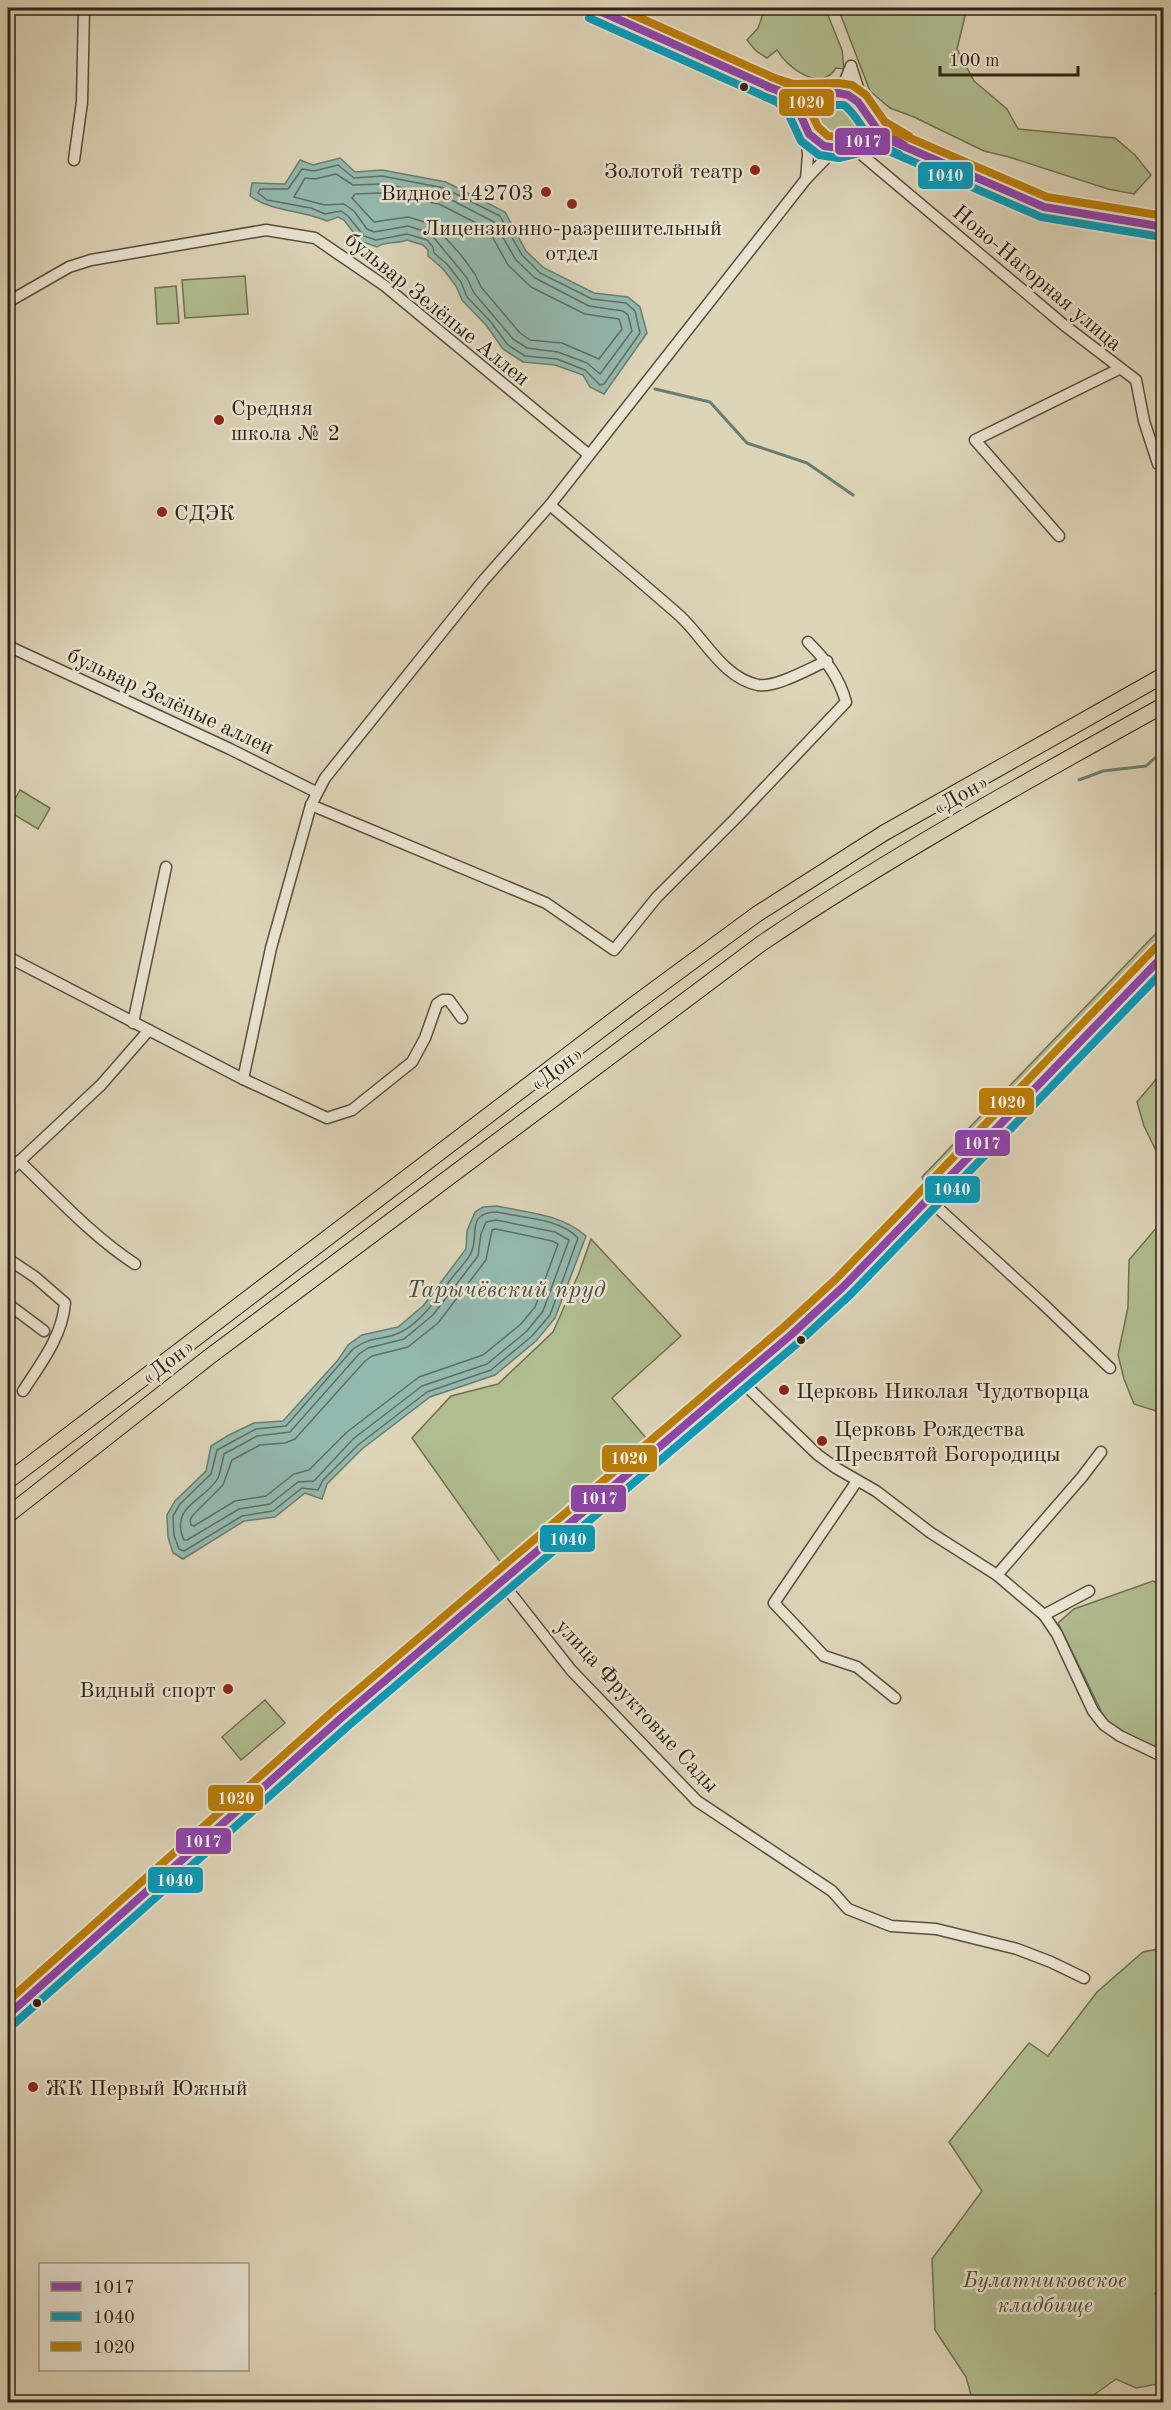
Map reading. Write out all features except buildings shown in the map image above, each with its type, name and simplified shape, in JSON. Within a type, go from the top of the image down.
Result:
[{"type":"highway","name":"«Дон»","points":[[8,1481],[613,1020],[757,914],[885,833],[1164,675]]},
{"type":"highway","name":"«Дон»","points":[[8,1515],[218,1350],[762,943],[844,888],[999,796],[1164,705]]},
{"type":"main road","points":[[593,8],[783,93],[848,95],[884,135],[1044,207],[1164,227]]},
{"type":"main road","points":[[783,93],[797,107],[812,138],[824,146],[883,140],[903,145]]},
{"type":"main road","points":[[805,127],[811,104],[826,94]]},
{"type":"main road","points":[[849,144],[863,129],[862,109]]},
{"type":"main road","points":[[8,2015],[340,1719],[740,1380],[843,1287],[1164,954]]},
{"type":"street","points":[[74,160],[82,102],[84,8]]},
{"type":"street","points":[[630,24],[638,8]]},
{"type":"street","points":[[826,94],[845,81],[851,66],[862,109]]},
{"type":"street","points":[[805,127],[808,155],[806,179]]},
{"type":"street","points":[[243,1079],[271,948],[311,805],[325,778],[483,581],[550,505],[806,179],[830,154],[849,144]]},
{"type":"street","name":"Ново-Нагорная улица","points":[[849,144],[1064,325],[1136,380],[1144,421],[1158,464]]},
{"type":"street","name":"бульвар Зелёные Аллеи","points":[[8,302],[69,267],[91,260],[266,230],[301,234],[328,244],[385,286],[588,454]]},
{"type":"street","points":[[1059,536],[975,440],[1119,369]]},
{"type":"street","points":[[550,505],[682,618],[724,666],[745,680],[759,686],[778,682],[827,661]]},
{"type":"street","points":[[311,805],[546,903],[614,950],[657,897],[846,702],[842,687],[827,661],[808,642]]},
{"type":"street","name":"бульвар Зелёные аллеи","points":[[8,646],[168,719],[316,792]]},
{"type":"street","points":[[133,1023],[166,867]]},
{"type":"street","points":[[8,957],[243,1079],[327,1118],[352,1110],[412,1062],[425,1038],[437,1004],[443,1000],[450,1000],[462,1018]]},
{"type":"street","points":[[8,1172],[101,1086],[149,1030]]},
{"type":"street","points":[[19,1161],[65,1206],[122,1256],[135,1264]]},
{"type":"street","points":[[928,1199],[1110,1368]]},
{"type":"street","points":[[8,1259],[35,1277],[65,1304],[63,1322],[53,1344],[23,1391]]},
{"type":"street","points":[[8,1304],[44,1331]]},
{"type":"street","points":[[740,1380],[818,1455],[876,1491],[931,1533],[997,1575],[1044,1615],[1057,1634],[1093,1711],[1104,1725],[1120,1736],[1164,1757]]},
{"type":"street","points":[[997,1575],[1082,1478],[1101,1452]]},
{"type":"street","points":[[857,1481],[774,1603],[824,1656],[857,1667],[895,1698]]},
{"type":"street","name":"улица Фруктовые Сады","points":[[501,1581],[571,1670],[697,1801],[832,1891],[848,1909],[891,1926],[936,1929],[1017,1949],[1084,1978]]},
{"type":"street","points":[[1044,1615],[1089,1592]]},
{"type":"green space","points":[[765,8],[825,8],[842,50],[844,69],[836,68],[830,75],[813,78],[788,64],[777,50],[767,58],[756,51],[747,40],[758,28]]},
{"type":"green space","points":[[838,8],[967,8],[957,49],[974,81],[1007,109],[1018,129],[1115,138],[1135,155],[1151,175],[1134,194],[1108,189],[984,151],[890,108],[870,91]]},
{"type":"green space","points":[[834,98],[849,104],[855,119],[849,134],[834,140],[819,134],[813,119],[819,104]]},
{"type":"green space","points":[[245,276],[248,314],[185,318],[182,280]]},
{"type":"green space","points":[[176,286],[179,323],[157,324],[155,288]]},
{"type":"green space","points":[[20,790],[50,808],[38,829],[8,811]]},
{"type":"green space","points":[[1163,926],[1163,941],[926,1186],[922,1177]]},
{"type":"green space","points":[[1163,1071],[1163,1165],[1144,1126],[1137,1102]]},
{"type":"green space","points":[[1163,1220],[1164,1408],[1156,1411],[1134,1404],[1118,1355],[1128,1307],[1129,1260]]},
{"type":"green space","points":[[591,1239],[681,1336],[612,1398],[652,1445],[503,1566],[412,1438],[451,1396],[498,1384],[553,1332]]},
{"type":"green space","points":[[1153,1581],[1163,1587],[1163,1748],[1143,1744],[1106,1721],[1058,1623],[1074,1609]]},
{"type":"green space","points":[[265,1700],[285,1723],[241,1760],[222,1737]]},
{"type":"green space","name":"Булатниковское кладбище","points":[[1163,1948],[1164,2277],[1155,2294],[1163,2305],[1163,2383],[1136,2388],[1116,2379],[1084,2402],[973,2402],[966,2377],[935,2330],[932,2259],[982,2191],[949,2142],[1029,2043],[1048,2056],[1097,1992],[1143,1952]]},
{"type":"water","points":[[340,158],[355,172],[382,170],[446,182],[505,212],[526,251],[544,268],[594,293],[628,297],[640,307],[647,333],[604,394],[590,387],[583,375],[555,365],[523,362],[503,349],[486,325],[462,300],[456,286],[443,269],[428,256],[428,250],[423,245],[407,240],[377,247],[360,241],[344,220],[338,217],[327,221],[268,205],[250,196],[252,183],[285,184],[300,160],[313,165]]},
{"type":"water","name":"Тарычёвский пруд","points":[[497,1206],[555,1219],[586,1236],[555,1318],[536,1341],[495,1375],[430,1397],[362,1449],[327,1484],[322,1499],[305,1493],[275,1517],[244,1521],[183,1559],[173,1553],[168,1537],[167,1515],[175,1501],[206,1471],[211,1446],[254,1423],[283,1421],[338,1360],[348,1345],[362,1335],[398,1327],[423,1306],[466,1249],[467,1231],[475,1212],[483,1207]]},
{"type":"waterway","points":[[655,389],[710,402],[747,443],[807,463],[853,495]]},
{"type":"waterway","points":[[1079,780],[1103,771],[1146,766],[1164,750]]},
{"type":"transit line","name":"1017","points":[[593,8],[783,93],[797,107],[809,134],[824,146],[838,148],[868,140],[894,142],[1044,207],[1164,227]]},
{"type":"transit line","name":"1020","points":[[618,8],[788,84],[805,100],[818,127],[828,136],[837,137],[868,130],[896,132],[1047,197],[1164,216]]},
{"type":"transit line","name":"1040","points":[[589,18],[777,102],[788,113],[801,141],[819,155],[839,158],[868,151],[891,152],[1041,217],[1162,237]]},
{"type":"transit line","name":"1020","points":[[771,77],[794,84],[852,85],[866,95],[885,122],[909,136]]},
{"type":"transit line","name":"1017","points":[[768,87],[793,95],[838,93],[848,95],[858,102],[877,129],[904,145]]},
{"type":"transit line","name":"1040","points":[[765,97],[792,105],[844,105],[872,139],[899,154]]},
{"type":"transit line","name":"1020","points":[[8,2001],[333,1711],[785,1326],[836,1279],[1156,947]]},
{"type":"transit line","name":"1017","points":[[8,2015],[340,1719],[792,1334],[843,1287],[1164,955]]},
{"type":"transit line","name":"1040","points":[[15,2023],[347,1727],[799,1342],[851,1294],[1164,970]]},
{"type":"place","name":"Золотой театр","points":[[755,170]]},
{"type":"place","name":"Видное 142703","points":[[546,192]]},
{"type":"place","name":"Лицензионно-разрешительный отдел","points":[[572,204]]},
{"type":"place","name":"Средняя школа № 2","points":[[219,420]]},
{"type":"place","name":"СДЭК","points":[[162,512]]},
{"type":"place","name":"Церковь Николая Чудотворца","points":[[784,1390]]},
{"type":"place","name":"Церковь Рождества Пресвятой Богородицы","points":[[822,1441]]},
{"type":"place","name":"Видный спорт","points":[[228,1689]]},
{"type":"place","name":"ЖК Первый Южный","points":[[33,2087]]}]
